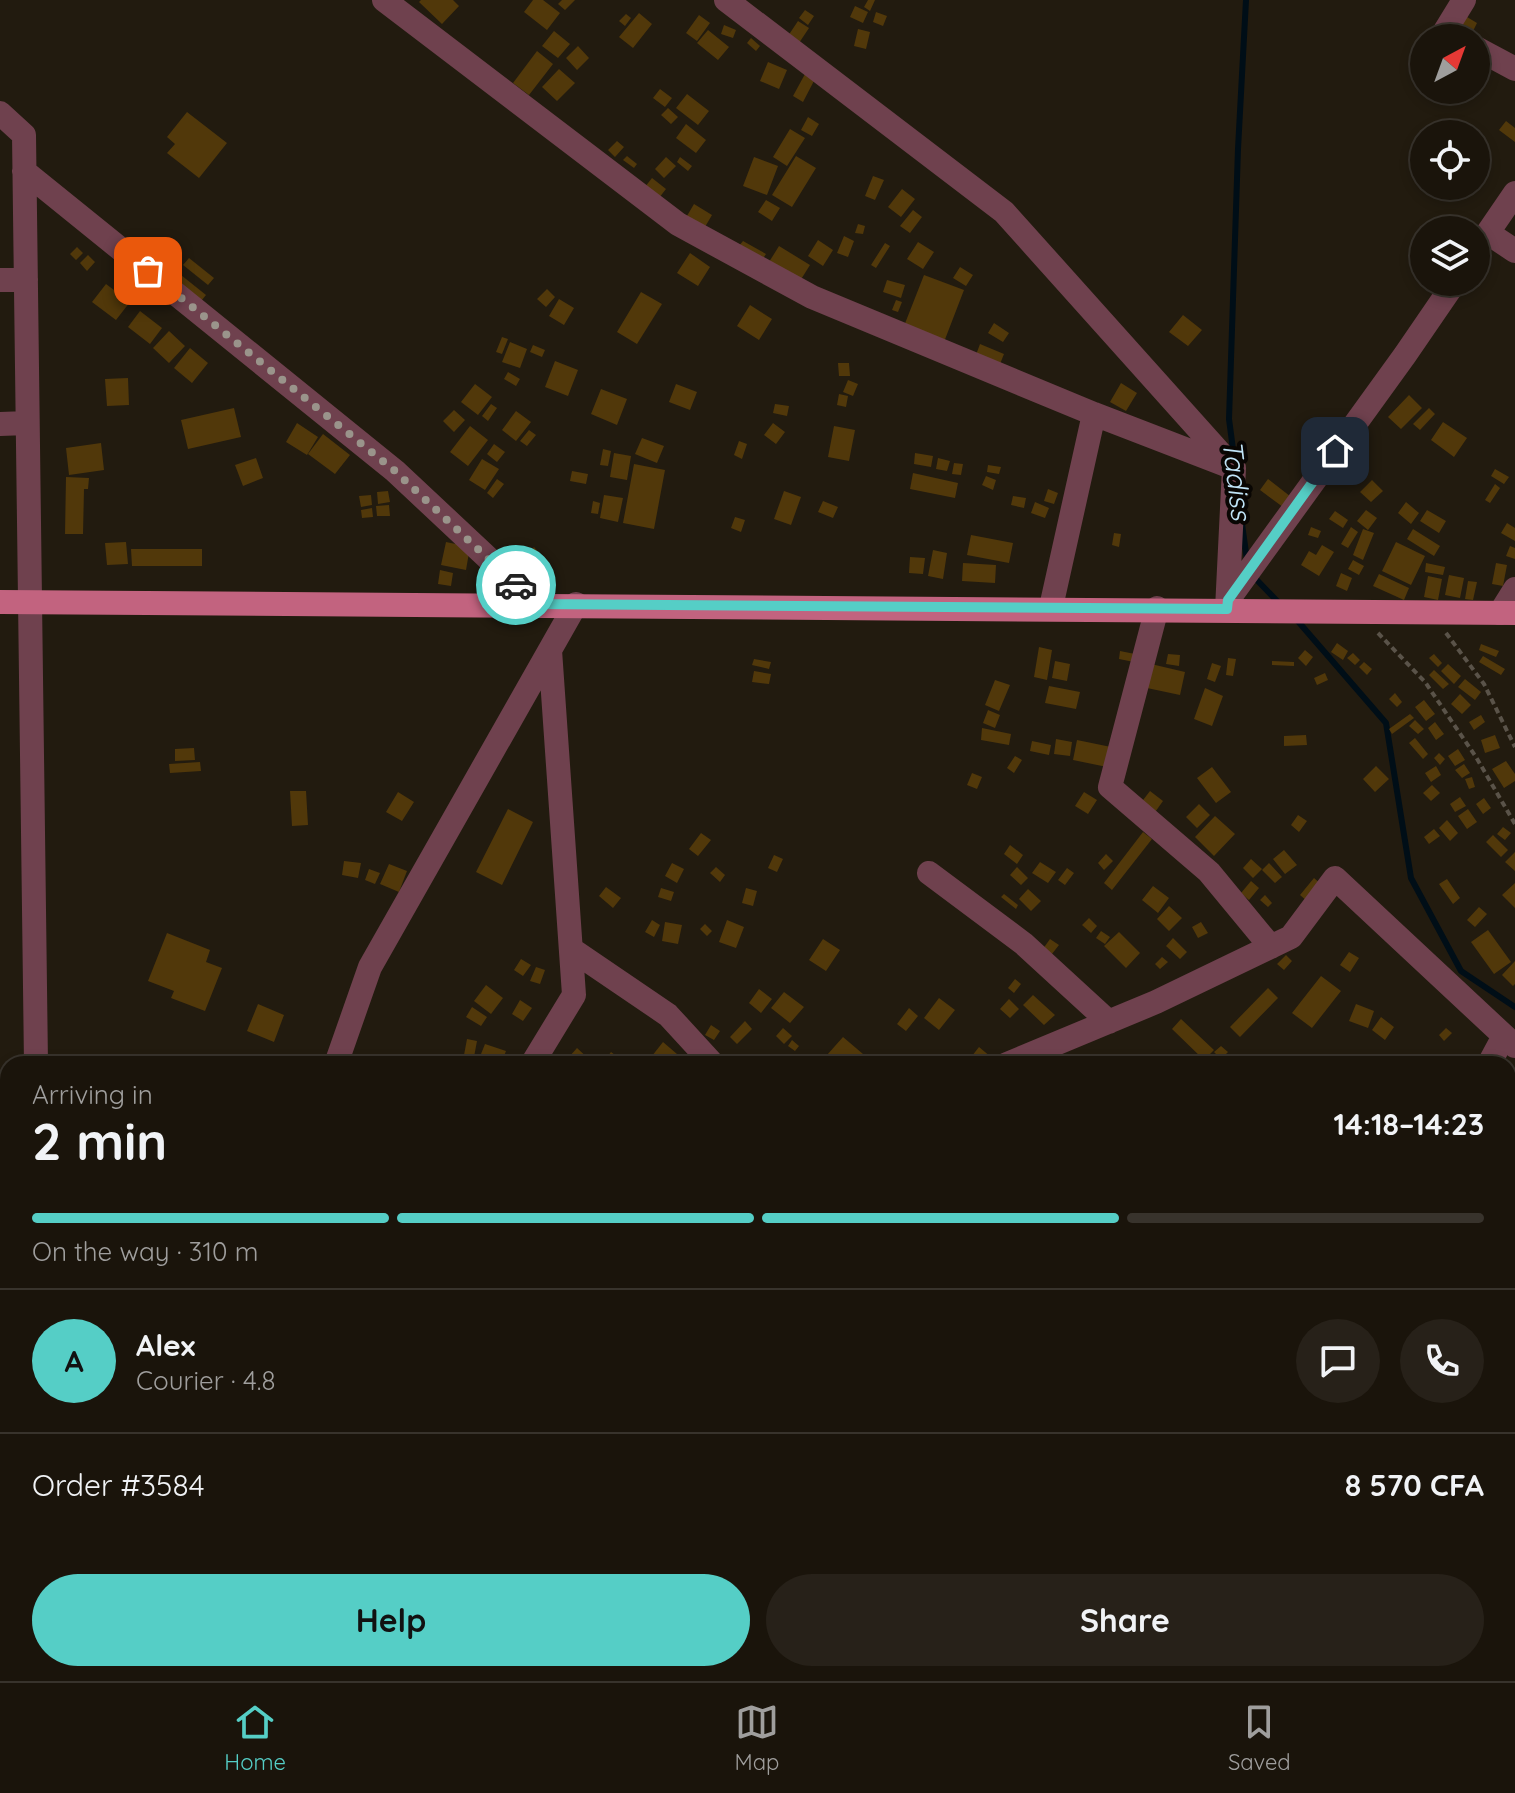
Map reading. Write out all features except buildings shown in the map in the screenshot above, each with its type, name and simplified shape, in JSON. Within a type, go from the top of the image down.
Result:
[{"type":"main road","points":[[0,602],[1157,608],[1227,604],[1357,611],[1508,613]]},
{"type":"street","points":[[384,0],[678,224],[812,297],[1094,414],[1234,468]]},
{"type":"street","points":[[726,0],[1004,212],[1234,468],[1227,604]]},
{"type":"street","points":[[1449,24],[1464,0]]},
{"type":"street","points":[[1490,56],[1515,69]]},
{"type":"street","points":[[0,113],[12,135],[24,171],[36,1056]]},
{"type":"street","points":[[24,171],[395,471],[537,604]]},
{"type":"street","points":[[1490,230],[1515,193]]},
{"type":"street","points":[[1490,244],[1515,251]]},
{"type":"street","points":[[0,280],[26,280]]},
{"type":"street","points":[[1227,604],[1445,296]]},
{"type":"street","points":[[1051,607],[1094,414]]},
{"type":"street","points":[[0,424],[27,423]]},
{"type":"street","points":[[1508,613],[1515,589]]},
{"type":"street","points":[[339,1056],[370,967],[576,604]]},
{"type":"street","points":[[1157,608],[1110,787],[1209,872],[1271,947]]},
{"type":"street","points":[[537,1056],[574,995],[550,650]]},
{"type":"street","points":[[929,873],[1024,944],[1109,1022]]},
{"type":"street","points":[[1026,1056],[1109,1022],[1291,937],[1335,878],[1510,1041],[1496,1056]]},
{"type":"street","points":[[571,949],[668,1015],[706,1056]]},
{"type":"path","points":[[1357,611],[1425,682],[1476,757],[1515,824]]},
{"type":"path","points":[[1430,612],[1484,684],[1515,747]]},
{"type":"waterway","name":"Tadiss","points":[[1234,457],[1229,419],[1246,0]]},
{"type":"waterway","name":"Tadiss","points":[[1242,524],[1247,560]]},
{"type":"waterway","name":"Tadiss","points":[[1254,577],[1279,603]]},
{"type":"waterway","name":"Tadiss","points":[[1296,619],[1386,723],[1411,878],[1461,971],[1515,1007]]},
{"type":"way so far","points":[[148,271],[395,471],[516,585]]},
{"type":"route","points":[[516,585],[537,604],[1227,609],[1228,600],[1335,451]]}]
